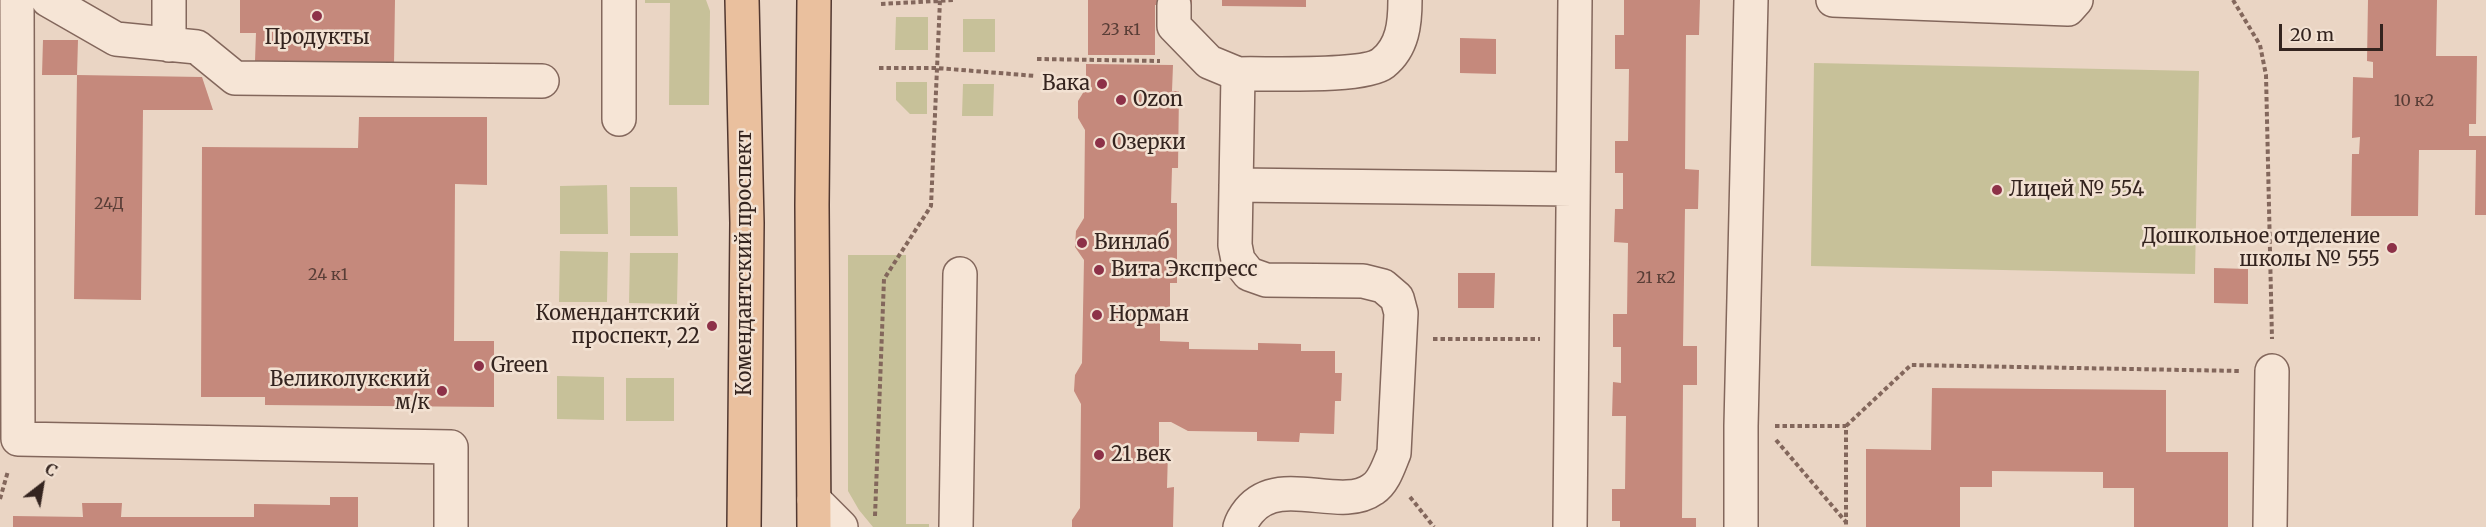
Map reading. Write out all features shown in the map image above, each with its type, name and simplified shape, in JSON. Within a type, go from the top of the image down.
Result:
[{"type":"main road","name":"Комендантский проспект","points":[[742,0],[747,223],[744,527]]},
{"type":"main road","points":[[814,0],[812,217],[814,513]]},
{"type":"street","points":[[17,0],[18,439],[451,447],[451,527]]},
{"type":"street","points":[[48,0],[116,39],[197,47],[235,78],[542,81]]},
{"type":"street","points":[[169,0],[169,45]]},
{"type":"street","points":[[619,0],[619,119]]},
{"type":"street","points":[[1173,5],[1174,26],[1223,68],[1356,72],[1382,64],[1397,47],[1405,24],[1405,0]]},
{"type":"street","points":[[1569,527],[1575,0]]},
{"type":"street","points":[[1741,527],[1752,426],[1751,0]]},
{"type":"street","points":[[1833,0],[2068,9],[2076,0]]},
{"type":"street","points":[[1223,68],[1236,185],[1235,245],[1238,260],[1249,274],[1266,280],[1363,281],[1383,286],[1397,298],[1401,313],[1394,453],[1387,471],[1375,489],[1358,496],[1279,494],[1256,502],[1242,520],[1240,527]]},
{"type":"street","points":[[1236,185],[1572,189]]},
{"type":"street","points":[[956,527],[960,274]]},
{"type":"street","points":[[2270,527],[2272,371]]},
{"type":"street","points":[[814,513],[842,527]]},
{"type":"path","points":[[881,4],[955,0]]},
{"type":"path","points":[[1752,426],[1846,426],[1911,365],[2272,371],[2266,75],[2260,45],[2233,0]]},
{"type":"path","points":[[874,527],[884,279],[931,206],[940,1]]},
{"type":"path","points":[[1036,59],[1223,68]]},
{"type":"path","points":[[879,68],[937,68],[1036,76]]},
{"type":"path","points":[[1400,339],[1571,339]]},
{"type":"path","points":[[1752,426],[1846,525]]},
{"type":"path","points":[[1846,426],[1846,525]]},
{"type":"shaded area","points":[[645,0],[706,0],[710,11],[709,105],[669,105],[670,3],[645,3]]},
{"type":"shaded area","points":[[896,17],[928,17],[928,50],[895,50]]},
{"type":"shaded area","points":[[963,19],[995,19],[995,52],[963,52]]},
{"type":"shaded area","points":[[1814,63],[2199,71],[2195,274],[1811,266]]},
{"type":"shaded area","points":[[896,82],[927,82],[927,114],[910,114],[896,100]]},
{"type":"shaded area","points":[[963,84],[994,84],[993,116],[962,116]]},
{"type":"shaded area","points":[[607,185],[608,234],[560,234],[560,186]]},
{"type":"shaded area","points":[[630,187],[677,187],[678,236],[630,236]]},
{"type":"shaded area","points":[[560,251],[608,252],[607,302],[559,302]]},
{"type":"shaded area","points":[[630,253],[678,253],[677,304],[629,303]]},
{"type":"shaded area","points":[[848,255],[906,255],[906,524],[929,524],[929,527],[873,527],[859,510],[848,491]]},
{"type":"shaded area","points":[[557,376],[604,377],[604,420],[557,419]]},
{"type":"shaded area","points":[[626,378],[674,378],[674,421],[626,421]]},
{"type":"building","name":"Продукты","points":[[240,0],[395,0],[394,64],[255,61],[256,33],[240,33]]},
{"type":"building","points":[[1088,0],[1192,0],[1192,5],[1155,5],[1155,55],[1088,55]]},
{"type":"building","points":[[1222,0],[1306,0],[1306,7],[1222,6]]},
{"type":"building","points":[[1624,0],[1700,0],[1699,35],[1686,35],[1685,169],[1699,170],[1698,209],[1685,209],[1683,346],[1697,346],[1697,385],[1683,385],[1682,518],[1696,518],[1696,527],[1620,527],[1620,521],[1612,521],[1612,489],[1625,489],[1626,416],[1612,416],[1613,382],[1621,383],[1621,347],[1613,347],[1613,314],[1627,314],[1628,243],[1614,242],[1615,209],[1623,209],[1623,173],[1615,173],[1615,141],[1628,141],[1629,69],[1615,69],[1615,35],[1624,35]]},
{"type":"building","points":[[2368,0],[2437,0],[2436,56],[2477,56],[2476,124],[2469,124],[2469,136],[2486,136],[2486,215],[2475,215],[2476,150],[2419,150],[2418,216],[2351,216],[2352,154],[2359,154],[2360,137],[2352,138],[2353,77],[2373,78],[2373,62],[2367,61]]},
{"type":"building","points":[[1460,38],[1496,39],[1496,74],[1460,73]]},
{"type":"building","points":[[43,40],[78,40],[77,75],[42,75]]},
{"type":"building","points":[[1086,64],[1173,65],[1172,91],[1179,91],[1178,168],[1172,168],[1171,203],[1177,203],[1177,283],[1170,283],[1170,320],[1160,319],[1160,341],[1189,342],[1189,349],[1258,350],[1258,343],[1301,344],[1301,351],[1335,351],[1335,373],[1342,373],[1341,401],[1335,401],[1334,434],[1300,433],[1299,442],[1257,441],[1257,432],[1188,431],[1171,422],[1159,422],[1159,450],[1168,451],[1167,488],[1174,487],[1173,527],[1072,527],[1072,520],[1080,508],[1081,404],[1074,391],[1075,375],[1082,363],[1084,260],[1075,247],[1076,231],[1084,218],[1085,130],[1078,118],[1078,101],[1086,88]]},
{"type":"building","points":[[77,75],[202,77],[213,110],[143,110],[141,300],[74,299]]},
{"type":"building","points":[[359,117],[487,117],[487,185],[455,184],[454,341],[494,341],[494,407],[265,405],[265,397],[201,397],[202,147],[358,148]]},
{"type":"building","points":[[2214,268],[2248,269],[2248,304],[2214,303]]},
{"type":"building","points":[[1458,273],[1495,273],[1494,308],[1458,308]]},
{"type":"building","points":[[1932,388],[2166,390],[2166,452],[2228,452],[2228,527],[2134,527],[2134,488],[2103,488],[2103,472],[1992,471],[1992,487],[1960,487],[1960,527],[1866,527],[1866,449],[1931,450]]},
{"type":"building","points":[[330,497],[358,497],[358,527],[13,527],[13,516],[83,517],[82,503],[122,503],[121,517],[254,517],[254,504],[330,505]]},
{"type":"place","name":"Продукты","points":[[317,16]]},
{"type":"place","name":"Вака","points":[[1102,84]]},
{"type":"place","name":"Ozon","points":[[1121,100]]},
{"type":"place","name":"Озерки","points":[[1100,143]]},
{"type":"place","name":"Лицей № 554","points":[[1997,190]]},
{"type":"place","name":"Винлаб","points":[[1082,243]]},
{"type":"place","name":"Дошкольное отделение школы № 555","points":[[2392,248]]},
{"type":"place","name":"Вита Экспресс","points":[[1099,270]]},
{"type":"place","name":"Норман","points":[[1097,315]]},
{"type":"place","name":"Комендантский проспект, 22","points":[[712,326]]},
{"type":"place","name":"Green","points":[[479,366]]},
{"type":"place","name":"Великолукский м/к","points":[[442,391]]},
{"type":"place","name":"21 век","points":[[1099,455]]}]
